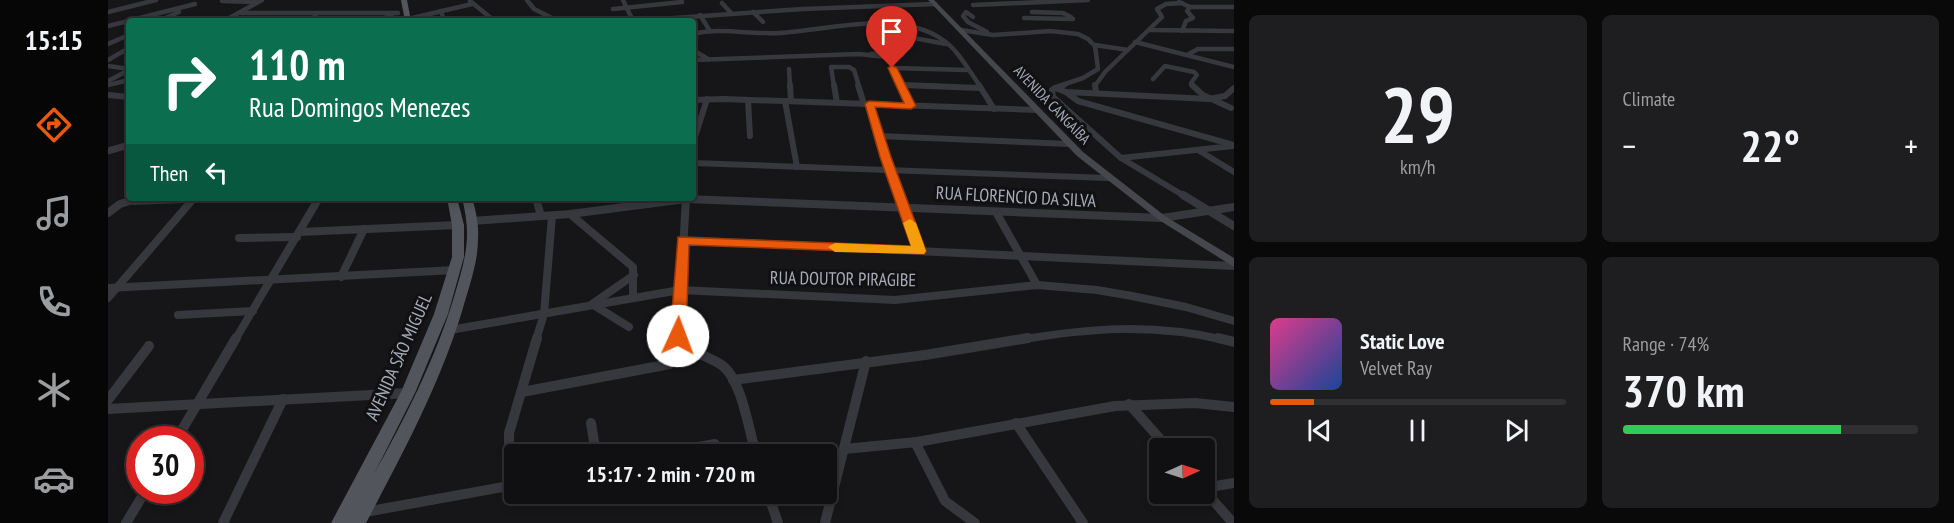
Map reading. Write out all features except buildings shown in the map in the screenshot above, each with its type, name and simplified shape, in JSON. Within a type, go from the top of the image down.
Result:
[{"type":"main road","points":[[396,0],[403,18]]},
{"type":"main road","points":[[403,18],[404,0]]},
{"type":"main road","name":"AVENIDA CANGAÍBA","points":[[933,2],[1069,144],[1162,218],[1234,265]]},
{"type":"main road","name":"AVENIDA SÃO MIGUEL","points":[[360,518],[426,390],[450,330],[469,266],[465,223],[454,201]]},
{"type":"main road","name":"AVENIDA SÃO MIGUEL","points":[[340,523],[408,393],[441,314],[455,270],[465,223],[467,201]]},
{"type":"street","points":[[108,12],[156,0]]},
{"type":"street","points":[[165,18],[201,0]]},
{"type":"street","points":[[527,0],[534,9],[552,18]]},
{"type":"street","points":[[623,0],[631,18]]},
{"type":"street","points":[[894,0],[897,5]]},
{"type":"street","points":[[973,3],[980,5],[1088,0]]},
{"type":"street","points":[[1171,0],[1190,7],[1234,8]]},
{"type":"street","points":[[222,1],[261,1]]},
{"type":"street","points":[[230,18],[261,1]]},
{"type":"street","points":[[241,13],[403,18],[441,11],[471,2],[490,18]]},
{"type":"street","points":[[613,9],[682,2]]},
{"type":"street","points":[[666,18],[933,2]]},
{"type":"street","points":[[722,3],[730,13]]},
{"type":"street","points":[[1096,93],[1095,84],[1105,72],[1162,17],[1157,9],[1160,6],[1182,3]]},
{"type":"street","points":[[140,18],[195,4]]},
{"type":"street","points":[[1182,31],[1186,21],[1192,18],[1187,11],[1190,7]]},
{"type":"street","points":[[441,11],[443,18]]},
{"type":"street","points":[[753,12],[763,22]]},
{"type":"street","points":[[973,17],[966,12],[964,19],[994,35]]},
{"type":"street","points":[[1032,12],[1073,17],[1077,26],[1075,34]]},
{"type":"street","points":[[248,13],[254,18]]},
{"type":"street","points":[[312,18],[330,14]]},
{"type":"street","points":[[700,15],[710,31]]},
{"type":"street","points":[[1024,18],[1073,17]]},
{"type":"street","points":[[108,26],[126,21]]},
{"type":"street","points":[[876,25],[903,36],[948,44]]},
{"type":"street","points":[[696,33],[710,31],[771,34],[876,25],[905,26],[924,31],[948,44],[994,109]]},
{"type":"street","points":[[961,30],[994,35],[1029,32],[1075,34],[1095,45],[1128,50]]},
{"type":"street","points":[[1149,30],[1234,31]]},
{"type":"street","points":[[108,44],[126,36]]},
{"type":"street","points":[[1135,42],[1234,68]]},
{"type":"street","points":[[1095,45],[1099,60],[1098,69]]},
{"type":"street","points":[[1187,55],[1198,49],[1234,49]]},
{"type":"street","points":[[108,59],[126,50]]},
{"type":"street","points":[[696,52],[710,60]]},
{"type":"street","points":[[696,60],[897,52],[902,55],[885,58],[871,54]]},
{"type":"street","points":[[885,58],[911,106]]},
{"type":"street","points":[[108,66],[126,69]]},
{"type":"street","points":[[1153,79],[1165,66],[1194,72],[1197,75],[1191,85],[1209,99],[1233,109]]},
{"type":"street","points":[[837,103],[831,67],[854,69],[919,251]]},
{"type":"street","points":[[892,68],[967,70]]},
{"type":"street","points":[[789,69],[788,101],[797,167]]},
{"type":"street","points":[[1098,69],[1105,72]]},
{"type":"street","points":[[1098,69],[1083,78],[1055,88],[1052,90],[1053,97],[1121,158],[1234,226]]},
{"type":"street","points":[[108,83],[126,71]]},
{"type":"street","points":[[108,83],[126,80]]},
{"type":"street","points":[[902,86],[980,88]]},
{"type":"street","points":[[1055,88],[1066,92],[1078,101],[1234,145]]},
{"type":"street","points":[[1066,92],[1209,99],[1225,96],[1234,88]]},
{"type":"street","points":[[108,95],[126,97]]},
{"type":"street","points":[[1225,96],[1233,109]]},
{"type":"street","points":[[696,134],[707,99]]},
{"type":"street","points":[[696,100],[1037,110]]},
{"type":"street","points":[[748,100],[750,136]]},
{"type":"street","points":[[878,136],[1069,144]]},
{"type":"street","points":[[1121,158],[1234,145]]},
{"type":"street","points":[[108,151],[126,146]]},
{"type":"street","points":[[1198,150],[1232,172]]},
{"type":"street","points":[[696,163],[1109,178]]},
{"type":"street","name":"RUA FLORENCIO DA SILVA","points":[[696,198],[1162,218],[1234,207]]},
{"type":"street","points":[[108,213],[120,204],[130,201]]},
{"type":"street","points":[[108,298],[191,201]]},
{"type":"street","points":[[184,426],[318,201]]},
{"type":"street","points":[[537,201],[541,216]]},
{"type":"street","points":[[620,201],[623,206]]},
{"type":"street","name":"RUA FLORENCIO DA SILVA","points":[[239,238],[552,216],[662,201]]},
{"type":"street","points":[[686,201],[677,333],[680,341],[721,365],[733,380],[753,444]]},
{"type":"street","points":[[996,212],[1037,285]]},
{"type":"street","points":[[570,214],[631,264],[634,275],[634,297]]},
{"type":"street","points":[[508,444],[544,314],[552,216]]},
{"type":"street","points":[[341,277],[364,229]]},
{"type":"street","points":[[683,240],[1234,265]]},
{"type":"street","points":[[108,288],[455,270]]},
{"type":"street","points":[[629,327],[592,304],[634,275]]},
{"type":"street","name":"RUA DOUTOR PIRAGIBE","points":[[450,330],[680,290],[895,300],[1037,285],[1097,290],[1132,296],[1186,307],[1234,321]]},
{"type":"street","points":[[178,315],[253,310]]},
{"type":"street","points":[[733,380],[925,355],[1078,330],[1106,328],[1170,331],[1234,342]]},
{"type":"street","points":[[108,400],[149,346]]},
{"type":"street","points":[[825,523],[866,361]]},
{"type":"street","points":[[522,392],[670,364]]},
{"type":"street","points":[[108,409],[198,402],[408,393]]},
{"type":"street","points":[[223,523],[283,399]]},
{"type":"street","points":[[844,449],[915,442],[1130,404],[1180,401],[1234,407]]},
{"type":"street","points":[[1130,404],[1159,438]]},
{"type":"street","points":[[591,423],[594,444]]},
{"type":"street","points":[[1016,423],[1083,523]]},
{"type":"street","points":[[915,442],[945,501],[975,523]]},
{"type":"street","points":[[1215,487],[1234,483]]},
{"type":"street","points":[[360,518],[504,487]]},
{"type":"street","points":[[1215,502],[1233,523]]},
{"type":"street","points":[[126,523],[138,504]]},
{"type":"street","points":[[771,504],[778,523]]},
{"type":"slow traffic","points":[[835,247],[919,251],[910,223]]},
{"type":"route","points":[[678,336],[683,240],[919,251],[885,157],[869,104],[911,106],[892,68]]}]
